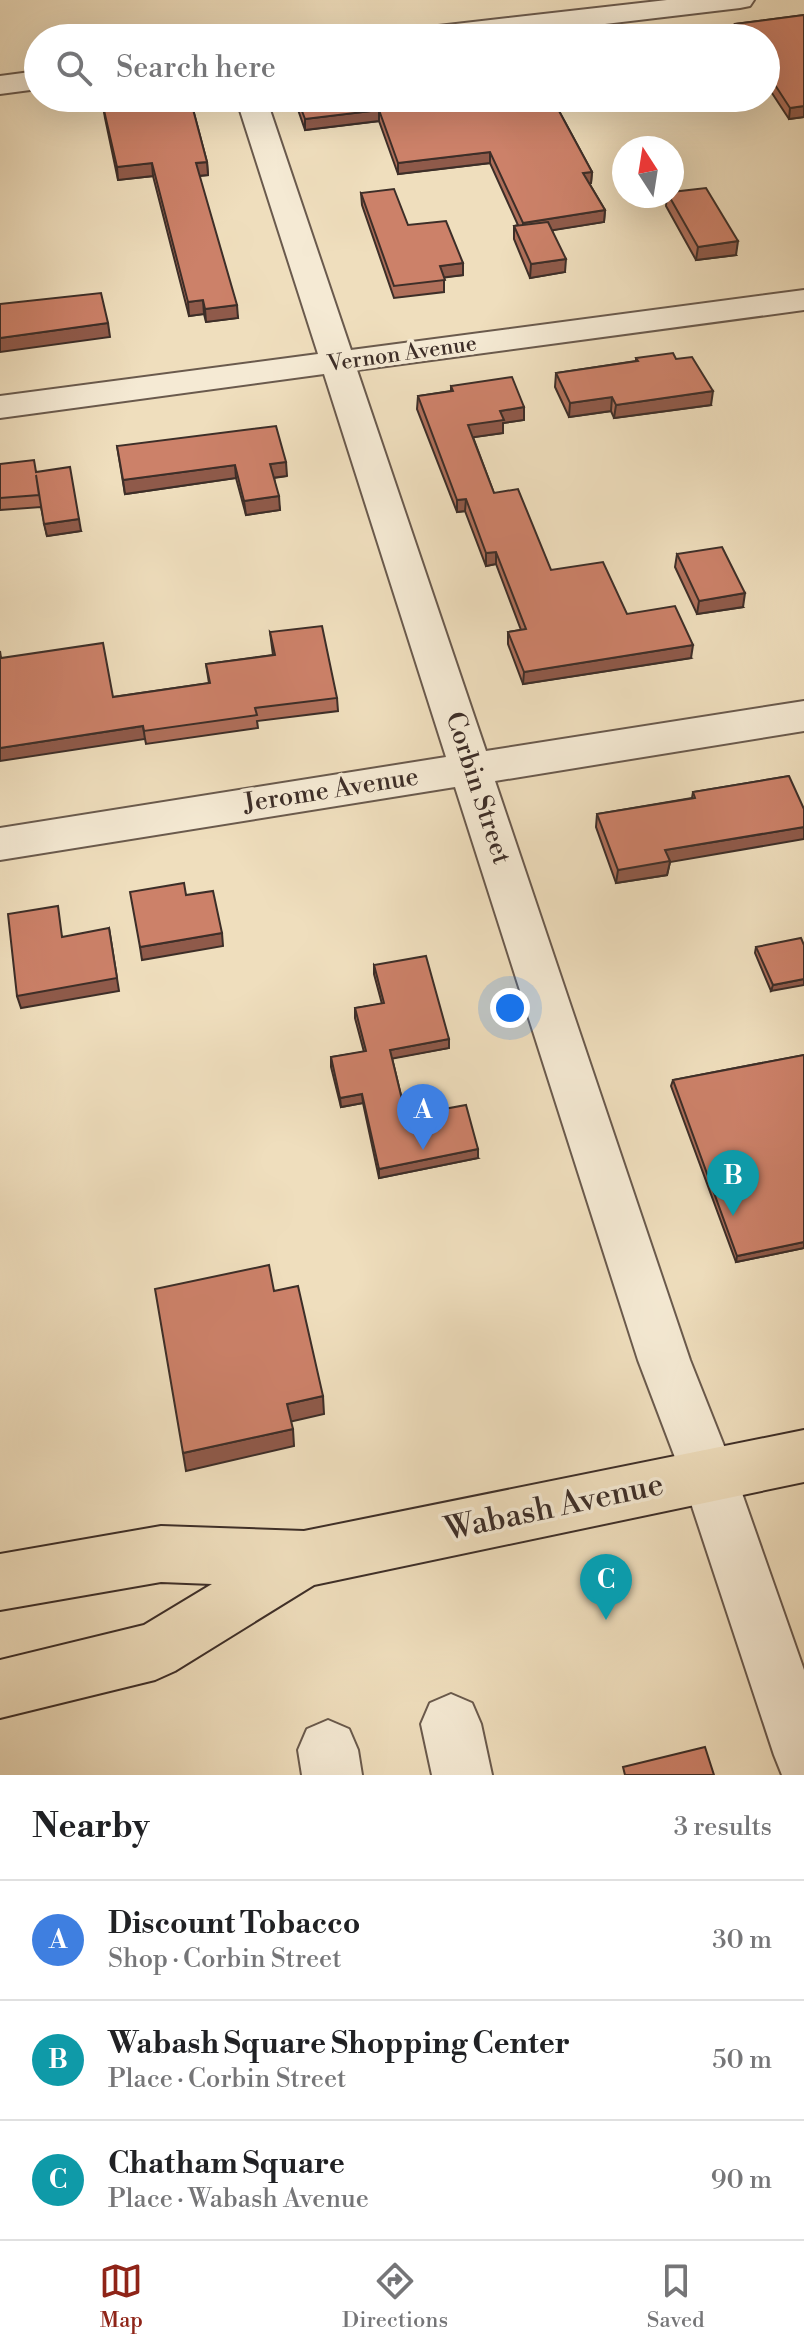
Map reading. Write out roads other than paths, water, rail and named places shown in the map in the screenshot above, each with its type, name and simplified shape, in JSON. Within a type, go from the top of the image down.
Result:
[{"type":"main road","name":"Wabash Avenue","points":[[0,1582],[161,1554],[304,1559],[804,1456]]},
{"type":"main road","name":"Wabash Avenue","points":[[0,1689],[155,1651],[304,1559]]},
{"type":"street","points":[[533,24],[740,0]]},
{"type":"street","points":[[0,85],[24,82]]},
{"type":"street","name":"Corbin Street","points":[[256,112],[664,1360],[709,1476],[804,1755]]},
{"type":"street","name":"Vernon Avenue","points":[[0,407],[804,300]]},
{"type":"street","name":"Jerome Avenue","points":[[0,844],[804,716]]},
{"type":"place","name":"Discount Tobacco","points":[[423,1150]]},
{"type":"place","name":"Wabash Square Shopping Center","points":[[733,1216]]},
{"type":"place","name":"Chatham Square","points":[[606,1620]]}]
